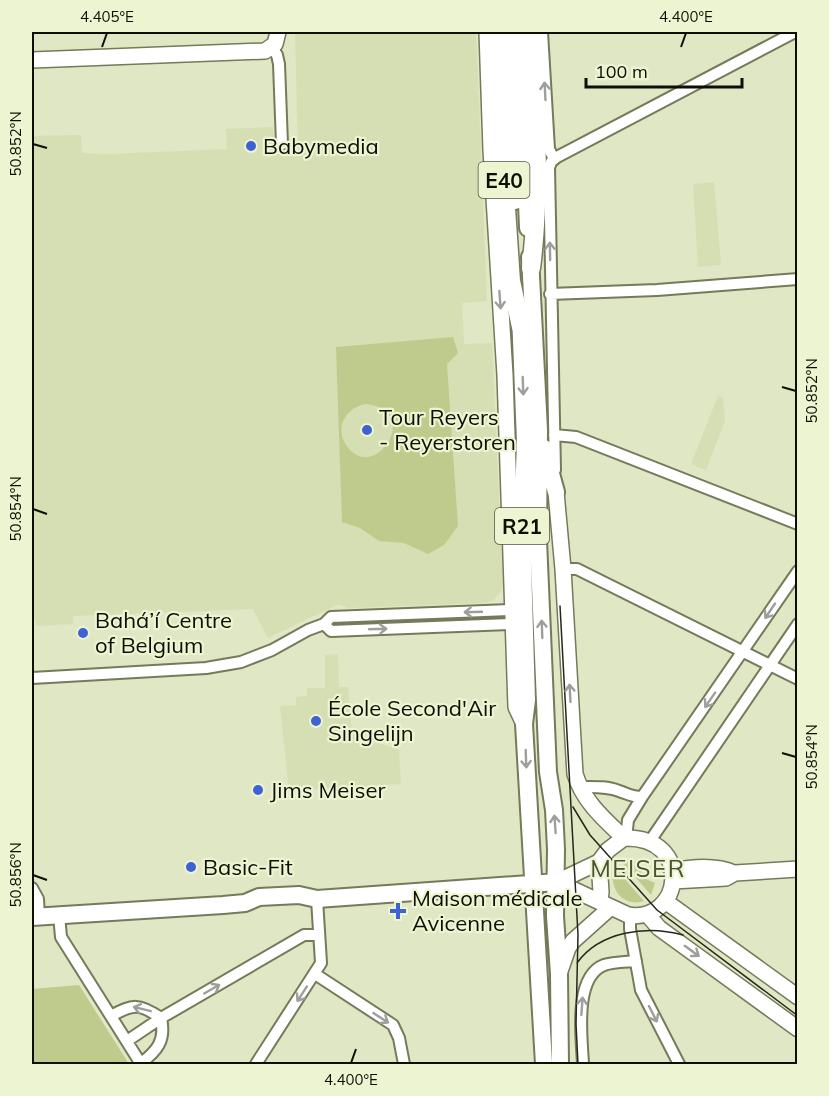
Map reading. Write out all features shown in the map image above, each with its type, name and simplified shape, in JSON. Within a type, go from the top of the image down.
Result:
[{"type":"highway","name":"E40","points":[[498,32],[511,281],[521,327]]},
{"type":"highway","name":"E40","points":[[531,32],[536,114],[536,234],[531,268]]},
{"type":"main road","name":"R21","points":[[508,32],[526,460],[522,531],[527,700],[524,724],[544,1065]]},
{"type":"main road","name":"R21","points":[[520,32],[531,268],[547,433],[538,540],[548,772],[554,821],[557,882],[555,916],[559,974],[560,1065]]},
{"type":"main road","points":[[547,433],[556,492]]},
{"type":"main road","points":[[35,917],[244,903],[300,905],[317,899],[557,882]]},
{"type":"street","points":[[32,60],[265,51],[272,48],[277,41],[278,32]]},
{"type":"street","points":[[487,32],[505,375],[516,707],[524,724]]},
{"type":"street","points":[[542,32],[551,159],[547,433],[576,437],[798,524]]},
{"type":"street","points":[[551,159],[795,32]]},
{"type":"street","points":[[272,48],[279,64],[282,144]]},
{"type":"street","points":[[550,294],[657,290],[798,279]]},
{"type":"street","points":[[556,492],[563,569],[575,774],[586,787],[592,806],[625,838],[650,841],[661,848],[666,855],[672,876],[672,886],[665,901],[657,910],[630,916],[557,882]]},
{"type":"street","points":[[563,569],[577,569],[798,679]]},
{"type":"street","points":[[557,882],[599,862],[608,850],[625,838],[628,820],[642,797],[798,571]]},
{"type":"street","points":[[32,678],[141,673],[229,664],[272,650],[324,624],[331,617],[513,617]]},
{"type":"street","points":[[650,841],[798,624]]},
{"type":"street","points":[[586,787],[619,790],[630,797],[642,797]]},
{"type":"street","points":[[630,797],[634,811]]},
{"type":"street","points":[[599,862],[601,892],[605,904]]},
{"type":"street","points":[[672,876],[706,868],[726,869],[735,873],[798,869]]},
{"type":"street","points":[[32,888],[38,899],[35,917]]},
{"type":"street","points":[[256,1065],[321,963],[317,899]]},
{"type":"street","points":[[665,901],[798,998]]},
{"type":"street","points":[[559,974],[568,948],[605,904]]},
{"type":"street","points":[[647,914],[658,928],[798,1029]]},
{"type":"street","points":[[59,915],[61,937],[141,1064],[156,1051],[163,1027],[161,1018],[140,1007],[128,1007],[111,1016]]},
{"type":"street","points":[[630,916],[630,929],[641,990],[679,1065]]},
{"type":"street","points":[[127,1041],[161,1018],[304,935],[319,935]]},
{"type":"street","points":[[583,1065],[581,1007],[589,979],[604,965],[636,961]]},
{"type":"street","points":[[315,974],[393,1025],[399,1038],[404,1065]]},
{"type":"shaded area","points":[[295,32],[476,32],[487,301],[462,303],[464,344],[492,343],[503,585],[501,592],[492,601],[483,603],[348,608],[339,604],[268,638],[253,609],[73,616],[73,624],[36,626],[35,619],[32,619],[32,136],[81,135],[82,153],[109,154],[227,149],[226,129],[273,127],[275,154],[298,151]]},
{"type":"shaded area","points":[[714,182],[721,265],[698,267],[693,184]]},
{"type":"shaded area","points":[[453,337],[458,353],[447,364],[458,526],[444,545],[428,554],[404,543],[379,541],[360,528],[342,522],[336,347]],"holes":[[[366,404],[383,409],[391,419],[393,430],[388,442],[380,452],[369,457],[357,455],[346,445],[343,438],[341,431],[344,419],[353,409]]]},
{"type":"shaded area","points":[[718,396],[723,397],[725,421],[706,470],[691,464]]},
{"type":"shaded area","name":"École Second'Air Singelijn","points":[[338,654],[339,687],[348,687],[352,734],[399,750],[401,784],[289,791],[280,706],[296,705],[296,697],[307,696],[307,688],[325,688],[325,655]]},
{"type":"shaded area","points":[[630,861],[640,864],[643,878],[655,883],[651,895],[622,862]]},
{"type":"shaded area","points":[[615,868],[644,901],[623,899],[615,889],[613,882]]},
{"type":"shaded area","points":[[79,985],[129,1064],[32,1064],[32,989]]},
{"type":"tram line","points":[[560,606],[578,935],[576,1024],[578,1064]]},
{"type":"tram line","points":[[573,807],[590,835],[657,910],[798,1016]]},
{"type":"tram line","points":[[577,963],[598,944],[625,933],[654,931],[683,935]]},
{"type":"place","name":"Babymedia","points":[[251,146]]},
{"type":"place","name":"Tour Reyers - Reyerstoren","points":[[367,430]]},
{"type":"place","name":"Bahá’í Centre of Belgium","points":[[83,633]]},
{"type":"place","name":"École Second'Air Singelijn","points":[[316,721]]},
{"type":"place","name":"Jims Meiser","points":[[258,790]]},
{"type":"place","name":"Basic-Fit","points":[[191,867]]},
{"type":"place","name":"Maison médicale Avicenne","points":[[398,911]]},
{"type":"district","name":"MEISER","points":[[638,868]]}]
